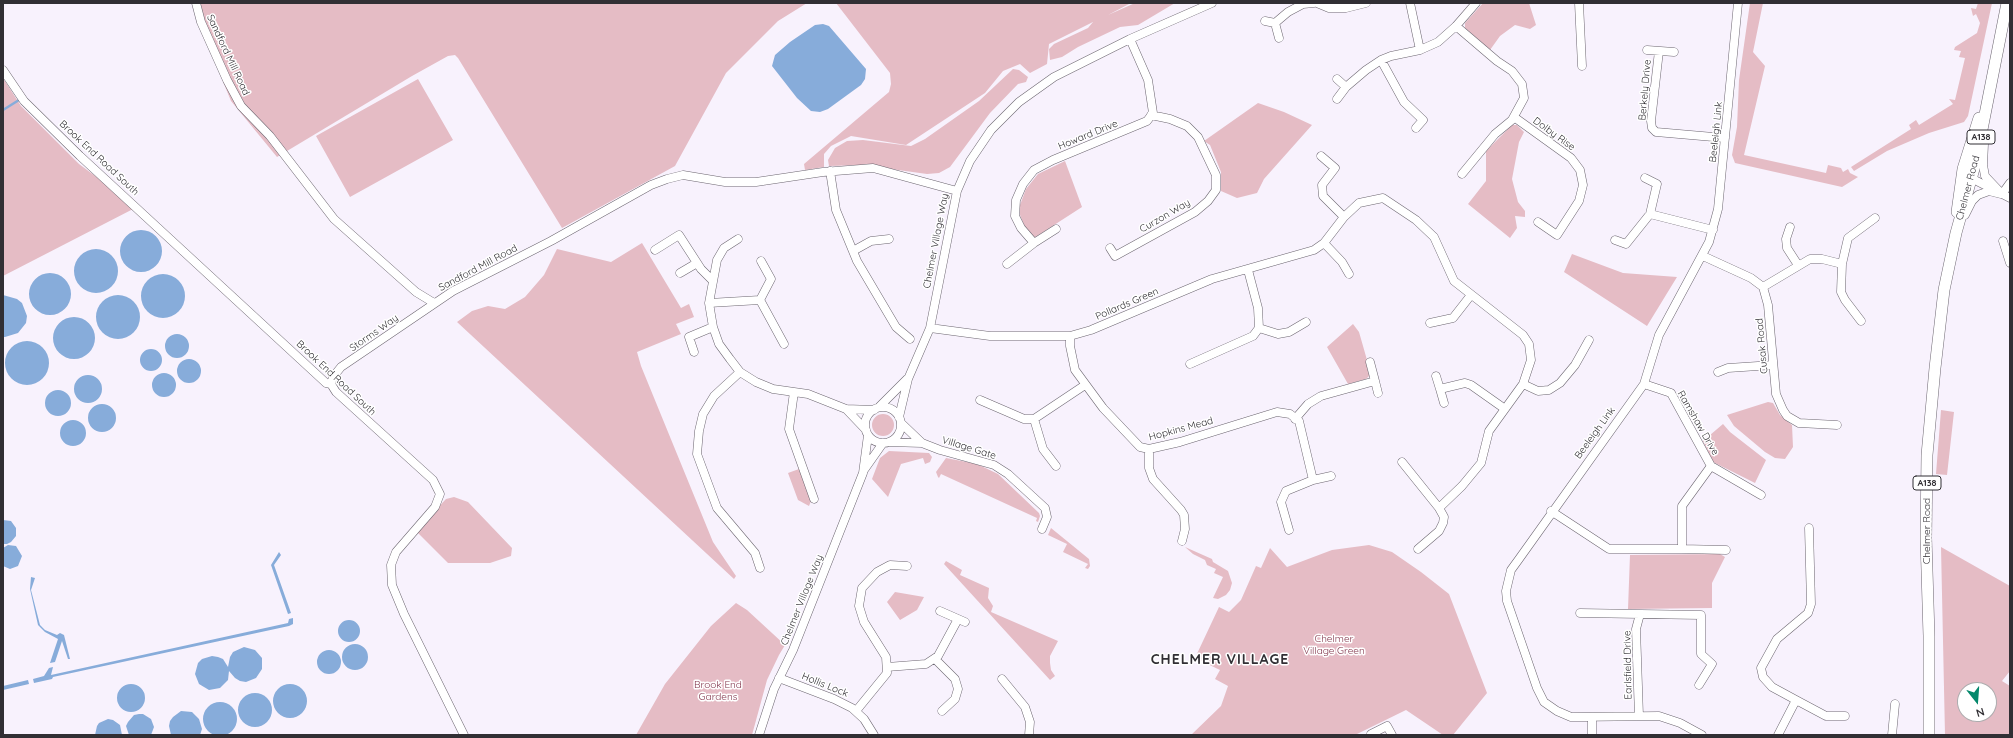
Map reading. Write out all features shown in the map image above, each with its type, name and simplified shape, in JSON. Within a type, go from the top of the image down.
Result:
[{"type":"main road","name":"Chelmer Road","points":[[1929,735],[1929,636],[1926,538],[1927,454],[1944,290],[1956,233],[1973,181],[1988,95],[2007,3]]},
{"type":"main road","name":"Chelmer Road","points":[[1956,233],[1962,168],[1971,139],[1988,95]]},
{"type":"street","name":"Sandford Mill Road","points":[[196,3],[201,22],[227,80],[241,106],[270,136],[334,219],[416,292],[434,303],[453,291],[575,228],[612,206],[667,179],[683,175],[725,182],[756,182],[830,171],[873,168],[957,191]]},
{"type":"street","name":"Chelmer Village Way","points":[[759,735],[779,678],[793,650],[863,473],[886,442],[898,434],[908,379],[930,328],[957,191],[970,161],[991,130],[1019,102],[1054,77],[1130,39],[1212,3]]},
{"type":"street","points":[[1265,21],[1276,23],[1293,9],[1304,4],[1316,3],[1329,8],[1346,8],[1366,3]]},
{"type":"street","points":[[1410,3],[1420,50]]},
{"type":"street","points":[[1337,99],[1346,87],[1366,70],[1381,60],[1391,56],[1420,50],[1438,42],[1456,26],[1476,3]]},
{"type":"street","points":[[1579,3],[1582,66]]},
{"type":"street","name":"Beeleigh Link","points":[[1702,735],[1680,723],[1659,716],[1571,717],[1557,711],[1544,702],[1535,683],[1506,601],[1507,582],[1511,570],[1551,511],[1644,384],[1659,335],[1668,315],[1703,256],[1713,230],[1718,208],[1738,3]]},
{"type":"street","points":[[1276,23],[1279,38]]},
{"type":"street","points":[[1456,26],[1497,61],[1512,71],[1522,84],[1524,98],[1514,117],[1495,134],[1462,174]]},
{"type":"street","points":[[1130,39],[1148,80],[1152,97],[1153,113],[1151,115]]},
{"type":"street","name":"Berkely Drive","points":[[1647,50],[1674,52]]},
{"type":"street","name":"Berkely Drive","points":[[1659,51],[1651,121],[1652,128],[1656,132],[1726,138]]},
{"type":"street","points":[[1381,60],[1404,102],[1423,120],[1416,128]]},
{"type":"street","name":"Brook End Road South","points":[[3,70],[24,100],[76,152],[326,383],[331,384],[336,392],[433,480],[440,494],[435,507],[396,552],[391,564],[392,585],[404,614],[464,735]]},
{"type":"street","points":[[1337,79],[1346,87]]},
{"type":"street","points":[[1991,81],[1983,154],[1984,171],[1990,182],[2002,194]]},
{"type":"street","name":"Howard Drive","points":[[1034,243],[1021,228],[1015,216],[1016,200],[1023,184],[1034,170],[1053,160],[1147,121],[1151,115]]},
{"type":"street","name":"Curzon Way","points":[[1110,248],[1115,256],[1195,212],[1208,201],[1216,190],[1216,175],[1198,137],[1186,126],[1170,119],[1151,115]]},
{"type":"street","name":"Dolby Rise","points":[[1514,117],[1571,158],[1580,170],[1583,185],[1580,201],[1557,235],[1538,222]]},
{"type":"street","points":[[1321,156],[1334,168],[1322,185],[1324,196],[1344,217]]},
{"type":"street","points":[[1962,168],[1973,181],[2010,198]]},
{"type":"street","points":[[830,171],[836,210],[853,251],[896,327],[910,339]]},
{"type":"street","points":[[1615,240],[1626,244],[1650,214],[1656,184],[1645,178]]},
{"type":"street","points":[[1959,193],[1973,181],[1990,182]]},
{"type":"street","points":[[2002,194],[2010,183]]},
{"type":"street","points":[[1956,233],[1972,201],[1978,195],[1989,191],[2002,194]]},
{"type":"street","name":"Pollards Green","points":[[930,328],[990,336],[1070,336],[1091,330],[1212,279],[1306,254],[1324,243],[1344,217],[1359,203],[1382,198],[1416,220],[1434,237],[1454,281],[1523,335],[1529,344],[1531,360],[1523,384],[1488,431],[1481,463],[1462,486],[1439,508]]},
{"type":"street","points":[[1650,214],[1713,230]]},
{"type":"street","points":[[1861,321],[1841,292],[1842,264],[1848,238],[1875,218]]},
{"type":"street","points":[[1790,227],[1786,239],[1787,248],[1798,265]]},
{"type":"street","points":[[1007,264],[1034,243],[1056,229]]},
{"type":"street","points":[[655,250],[679,235],[697,263],[712,280]]},
{"type":"street","points":[[738,238],[724,248],[717,260],[712,280],[709,303],[713,327],[719,344],[740,372],[756,382],[773,389],[808,394],[846,409],[891,409],[900,420]]},
{"type":"street","points":[[853,251],[871,240],[889,240]]},
{"type":"street","points":[[2003,242],[2010,263]]},
{"type":"street","points":[[1324,243],[1342,262],[1349,274]]},
{"type":"street","points":[[1703,256],[1751,278],[1763,288],[1810,259],[1822,259],[1842,264]]},
{"type":"street","points":[[760,300],[771,279],[761,261]]},
{"type":"street","points":[[680,273],[697,263]]},
{"type":"street","points":[[1190,364],[1252,336],[1259,328],[1258,308],[1248,270]]},
{"type":"street","name":"Cusak Road","points":[[1763,288],[1768,305],[1776,394],[1779,403],[1787,416],[1799,423],[1837,425]]},
{"type":"street","points":[[1430,323],[1453,318],[1471,295]]},
{"type":"street","points":[[709,303],[760,300]]},
{"type":"street","points":[[760,300],[784,344]]},
{"type":"street","name":"Storms Way","points":[[331,384],[333,377],[341,367],[434,303]]},
{"type":"street","points":[[1259,328],[1278,334],[1289,332],[1306,322]]},
{"type":"street","points":[[694,352],[689,337],[713,327]]},
{"type":"street","name":"Hopkins Mead","points":[[1070,336],[1070,346],[1075,370],[1085,385],[1136,444],[1149,449],[1277,412],[1290,414],[1295,419]]},
{"type":"street","points":[[1523,384],[1538,391],[1549,390],[1560,383],[1575,365],[1589,340]]},
{"type":"street","points":[[1370,362],[1378,393]]},
{"type":"street","points":[[1718,372],[1728,368],[1773,365]]},
{"type":"street","points":[[740,372],[714,396],[703,414],[698,431],[698,454],[717,508],[755,553],[760,568]]},
{"type":"street","points":[[1436,376],[1444,403]]},
{"type":"street","name":"Chelmer Village Way","points":[[863,473],[867,432],[866,418],[908,379]]},
{"type":"street","points":[[1313,480],[1299,421],[1295,419],[1308,404],[1322,396],[1375,381]]},
{"type":"street","points":[[1440,389],[1465,383],[1471,385],[1505,409]]},
{"type":"street","name":"Ramshaw Drive","points":[[1644,384],[1671,393],[1711,466],[1761,495]]},
{"type":"street","points":[[980,400],[1024,418],[1034,419],[1085,385]]},
{"type":"street","points":[[794,392],[788,429],[814,499]]},
{"type":"street","points":[[846,409],[877,442],[886,442]]},
{"type":"street","points":[[1034,419],[1043,449],[1056,466]]},
{"type":"street","name":"Village Gate","points":[[900,420],[922,443]]},
{"type":"street","name":"Village Gate","points":[[886,442],[922,443],[940,450],[994,465],[1008,474],[1045,508],[1047,517],[1042,529]]},
{"type":"street","points":[[1149,449],[1149,468],[1153,479],[1181,510],[1184,516],[1185,529],[1182,541]]},
{"type":"street","points":[[1402,462],[1439,508],[1444,517],[1439,531],[1418,549]]},
{"type":"street","name":"Ramshaw Drive","points":[[1682,549],[1682,506],[1711,466]]},
{"type":"street","points":[[1289,530],[1281,502],[1286,491],[1313,480],[1331,476]]},
{"type":"street","points":[[1551,511],[1609,549],[1726,550]]},
{"type":"street","points":[[1808,528],[1810,609],[1808,614],[1777,640],[1761,668],[1763,677],[1772,687],[1826,716],[1845,716]]},
{"type":"street","points":[[856,711],[887,673],[886,657],[864,622],[859,606],[862,588],[877,572],[890,565],[907,566]]},
{"type":"street","points":[[887,667],[926,664],[938,656],[961,620],[940,611]]},
{"type":"street","points":[[1580,614],[1701,615],[1701,654],[1712,664],[1700,686]]},
{"type":"street","name":"Earlsfield Drive","points":[[1639,716],[1636,629],[1640,614]]},
{"type":"street","points":[[934,659],[955,679],[958,689],[955,699],[942,711]]},
{"type":"street","name":"Hollis Lock","points":[[779,678],[834,698],[856,711],[864,719],[874,735]]},
{"type":"street","points":[[1002,679],[1025,707],[1030,722],[1030,735]]},
{"type":"street","points":[[1778,735],[1796,700]]},
{"type":"street","points":[[1892,735],[1895,704]]},
{"type":"street","points":[[1592,717],[1592,735]]},
{"type":"street","points":[[1371,734],[1387,726],[1392,735]]},
{"type":"green space","points":[[194,3],[807,3],[778,21],[726,73],[675,166],[562,228],[455,55],[448,56],[412,76],[277,157],[231,101],[199,23]]},
{"type":"green space","points":[[836,3],[1131,3],[1108,15],[1135,3],[1175,3],[1138,25],[1120,27],[1078,47],[1062,57],[1050,60],[1049,49],[1054,44],[1088,28],[1093,22],[1049,44],[1047,64],[1030,73],[1020,64],[1003,71],[985,93],[906,145],[851,136],[831,146],[824,154],[824,167],[805,170],[804,164],[889,92],[891,84],[890,73]]},
{"type":"green space","points":[[1483,3],[1529,3],[1536,25],[1530,29],[1515,25],[1500,36],[1490,50],[1465,28],[1465,23]]},
{"type":"green space","points":[[1750,3],[1763,3],[1753,52],[1765,66],[1744,155],[1826,173],[1828,165],[1841,168],[1843,172],[1848,169],[1850,173],[1858,177],[1842,187],[1735,163],[1732,155],[1737,127],[1739,80]]},
{"type":"green space","points":[[1978,3],[1992,3],[1968,116],[1964,122],[1929,133],[1887,151],[1854,171],[1851,167],[1911,129],[1909,125],[1916,120],[1919,125],[1953,104],[1949,99],[1955,100],[1965,58],[1959,57],[1961,51],[1954,50],[1955,47],[1977,33],[1980,23],[1976,14],[1973,16],[1971,8],[1976,9]]},
{"type":"green space","points":[[1013,69],[1019,70],[1028,77],[1026,82],[1018,84],[990,113],[950,167],[939,173],[927,174],[862,165],[829,166],[828,160],[835,148],[847,141],[863,140],[911,146],[925,139],[979,101]]},
{"type":"green space","points":[[3,78],[21,106],[79,164],[137,207],[3,276]]},
{"type":"green space","points":[[418,79],[453,140],[350,197],[316,136]]},
{"type":"green space","points":[[1258,103],[1284,112],[1312,125],[1264,179],[1257,193],[1237,198],[1221,191],[1221,172],[1210,145],[1204,141]]},
{"type":"green space","points":[[1512,125],[1517,125],[1524,132],[1519,142],[1512,179],[1518,202],[1525,211],[1525,217],[1515,216],[1517,228],[1510,238],[1468,204],[1486,181],[1486,151]]},
{"type":"green space","points":[[1065,161],[1082,207],[1034,238],[1025,227],[1020,215],[1020,205],[1026,189],[1038,174]]},
{"type":"green space","points":[[642,243],[681,308],[689,304],[694,317],[676,324],[681,334],[637,352],[641,366],[713,542],[736,576],[734,579],[457,322],[472,311],[488,306],[505,309],[525,297],[544,275],[557,249],[611,262]]},
{"type":"green space","points":[[1572,254],[1623,273],[1677,277],[1647,326],[1564,272]]},
{"type":"green space","points":[[1353,324],[1359,332],[1371,374],[1366,379],[1348,384],[1327,347]]},
{"type":"green space","points":[[1768,402],[1773,403],[1780,415],[1792,425],[1793,447],[1785,459],[1775,458],[1765,452],[1734,426],[1727,415]]},
{"type":"green space","points":[[1941,410],[1954,412],[1947,475],[1936,474]]},
{"type":"green space","points":[[883,414],[891,417],[894,425],[891,433],[883,436],[875,433],[872,425],[875,417]]},
{"type":"green space","points":[[1723,424],[1730,432],[1766,460],[1755,483],[1713,462],[1703,441]]},
{"type":"green space","points":[[889,451],[929,453],[932,457],[930,462],[925,464],[923,458],[901,464],[888,497],[872,479],[880,458]]},
{"type":"green space","points":[[946,458],[977,464],[998,474],[1039,513],[1040,516],[1038,522],[1036,521],[1037,518],[941,474],[939,478],[936,472]]},
{"type":"green space","points":[[799,469],[811,501],[809,506],[798,500],[788,473]]},
{"type":"green space","points":[[454,497],[468,502],[512,548],[511,556],[490,563],[448,563],[416,531],[446,499]]},
{"type":"green space","points":[[1051,528],[1089,559],[1090,566],[1088,569],[1085,568],[1088,564],[1063,552],[1067,544],[1048,535]]},
{"type":"green space","name":"Chelmer Village Green","points":[[1369,545],[1392,552],[1449,594],[1487,693],[1453,735],[1443,735],[1406,710],[1355,735],[1191,735],[1221,706],[1228,686],[1215,679],[1220,670],[1195,658],[1219,607],[1229,612],[1241,600],[1256,566],[1261,568],[1270,548],[1287,567],[1332,550]]},
{"type":"green space","points":[[1185,547],[1212,559],[1213,562],[1228,571],[1232,583],[1230,590],[1226,595],[1218,599],[1213,598],[1223,577],[1214,573],[1216,569],[1207,565],[1205,560],[1193,554]]},
{"type":"green space","points":[[1941,547],[2010,586],[2010,671],[2002,681],[2010,686],[2010,735],[1945,735]]},
{"type":"green space","points":[[1720,554],[1725,557],[1712,583],[1712,608],[1628,609],[1630,555]]},
{"type":"green space","points":[[946,561],[962,570],[960,575],[989,588],[988,598],[993,606],[991,612],[1058,641],[1050,656],[1051,670],[1055,676],[1050,680],[944,564]]},
{"type":"green space","points":[[895,592],[924,597],[917,610],[900,620],[887,602]]},
{"type":"green space","name":"Brook End Gardens","points":[[736,603],[747,610],[785,645],[767,680],[752,735],[636,735],[665,684],[711,626]]},
{"type":"water","points":[[823,24],[829,26],[866,69],[865,79],[861,85],[828,109],[820,112],[811,111],[797,98],[772,66],[775,55],[790,42],[815,25]]},
{"type":"water","points":[[141,230],[156,236],[162,251],[156,266],[141,272],[126,266],[120,251],[126,236]]},
{"type":"water","points":[[96,249],[108,253],[114,259],[118,271],[114,283],[108,289],[96,293],[84,289],[78,283],[74,271],[78,259],[84,253]]},
{"type":"water","points":[[46,273],[54,273],[62,276],[68,282],[71,294],[68,306],[62,312],[54,315],[46,315],[38,312],[32,306],[29,298],[29,290],[32,282],[38,276]]},
{"type":"water","points":[[163,274],[175,278],[181,284],[185,296],[181,308],[175,314],[163,318],[151,314],[145,308],[141,296],[145,284],[151,278]]},
{"type":"water","points":[[3,295],[17,299],[22,303],[27,316],[26,323],[18,333],[5,337],[3,337]]},
{"type":"water","points":[[118,295],[130,299],[136,305],[140,317],[136,329],[130,335],[118,339],[106,335],[100,329],[96,317],[100,305],[106,299]]},
{"type":"water","points":[[70,317],[78,317],[86,320],[92,326],[95,338],[92,350],[86,356],[78,359],[70,359],[62,356],[56,350],[53,342],[53,334],[56,326],[62,320]]},
{"type":"water","points":[[177,334],[186,337],[189,346],[186,355],[177,358],[168,355],[165,346],[168,337]]},
{"type":"water","points":[[27,341],[39,345],[45,351],[49,363],[45,375],[39,381],[27,385],[15,381],[9,375],[5,363],[9,351],[15,345]]},
{"type":"water","points":[[147,349],[155,349],[162,356],[162,364],[155,371],[147,371],[140,364],[140,356]]},
{"type":"water","points":[[189,359],[194,360],[200,366],[200,376],[194,382],[189,383],[184,382],[178,376],[177,371],[178,366],[184,360]]},
{"type":"water","points":[[164,373],[172,377],[176,385],[172,393],[164,397],[156,393],[152,385],[156,377]]},
{"type":"water","points":[[88,375],[98,379],[102,389],[98,399],[88,403],[78,399],[74,389],[78,379]]},
{"type":"water","points":[[58,390],[67,394],[71,403],[67,412],[58,416],[49,412],[45,403],[49,394]]},
{"type":"water","points":[[102,404],[112,408],[116,418],[112,428],[102,432],[92,428],[88,418],[92,408]]},
{"type":"water","points":[[73,420],[82,424],[86,433],[82,442],[73,446],[64,442],[60,433],[64,424]]},
{"type":"water","points":[[3,520],[11,521],[16,528],[16,536],[7,544],[3,544]]},
{"type":"water","points":[[8,545],[16,546],[22,556],[18,566],[10,569],[3,566],[3,548]]},
{"type":"water","points":[[279,552],[281,555],[274,565],[291,613],[288,614],[271,565]]},
{"type":"water","points":[[31,577],[35,578],[31,590],[40,625],[45,630],[57,635],[60,633],[64,635],[70,659],[68,659],[62,641],[55,662],[50,663],[58,639],[45,632],[38,625],[30,589]]},
{"type":"water","points":[[293,618],[293,624],[289,626],[53,677],[52,679],[34,683],[33,679],[44,676],[49,668],[53,667],[51,675],[288,623],[289,619]]},
{"type":"water","points":[[349,620],[357,623],[360,631],[357,639],[349,642],[341,639],[338,631],[341,623]]},
{"type":"water","points":[[355,644],[364,648],[368,657],[364,666],[355,670],[346,666],[342,657],[346,648]]},
{"type":"water","points":[[244,647],[255,650],[262,658],[262,669],[256,678],[246,682],[240,681],[229,671],[228,680],[220,688],[209,690],[199,684],[195,674],[198,663],[202,659],[212,656],[218,657],[223,659],[228,667],[230,657],[233,652]]},
{"type":"water","points":[[329,650],[337,654],[341,662],[337,670],[329,674],[321,670],[317,662],[321,654]]},
{"type":"water","points":[[28,680],[29,684],[3,690],[3,686]]},
{"type":"water","points":[[131,684],[141,688],[145,698],[141,708],[131,712],[121,708],[117,698],[121,688]]},
{"type":"water","points":[[287,684],[293,684],[302,689],[306,695],[306,707],[302,713],[293,718],[287,718],[278,713],[273,704],[273,698],[278,689]]},
{"type":"water","points":[[252,693],[258,693],[262,694],[269,700],[272,710],[271,717],[265,724],[258,727],[252,727],[248,726],[241,720],[238,713],[238,707],[239,703],[245,696]]},
{"type":"water","points":[[220,702],[232,707],[237,719],[232,731],[220,736],[208,731],[203,719],[208,707]]},
{"type":"water","points":[[181,711],[192,712],[199,719],[202,729],[200,735],[171,735],[169,726],[170,721]]},
{"type":"water","points":[[143,714],[151,719],[154,727],[151,735],[129,735],[126,726],[134,715]]},
{"type":"water","points":[[108,719],[113,720],[120,725],[122,735],[95,735],[99,723]]},
{"type":"waterway","points":[[3,110],[19,100]]},
{"type":"district","name":"CHELMER VILLAGE","points":[[1220,660]]}]
